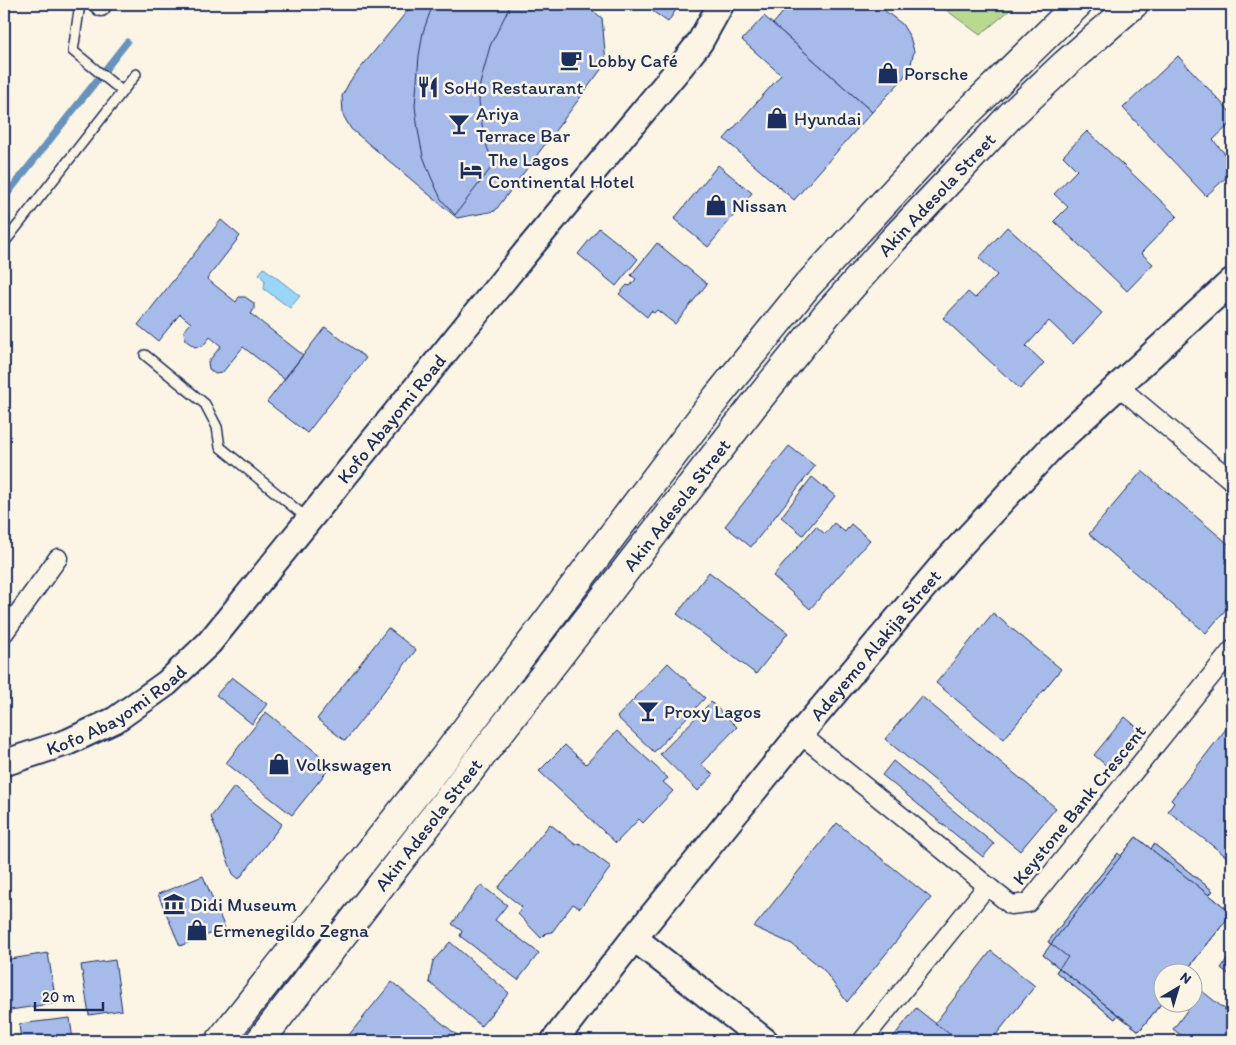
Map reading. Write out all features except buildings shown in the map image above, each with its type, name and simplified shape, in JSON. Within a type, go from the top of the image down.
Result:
[{"type":"main road","name":"Akin Adesola Street","points":[[220,1041],[444,758],[717,396],[807,286],[966,114],[1078,4]]},
{"type":"main road","name":"Akin Adesola Street","points":[[260,1041],[753,406],[828,313],[893,240],[1011,115],[1065,64],[1134,4]]},
{"type":"street","name":"Kofo Abayomi Road","points":[[4,763],[68,742],[115,720],[167,683],[208,642],[527,251],[682,66],[700,42],[722,4]]},
{"type":"street","name":"Adeyemo Alakija Street","points":[[554,1041],[634,938],[800,734],[946,561],[1052,448],[1232,281]]},
{"type":"street","points":[[1118,386],[1232,481]]},
{"type":"street","points":[[4,633],[58,558]]},
{"type":"street","name":"Keystone Bank Crescent","points":[[800,734],[1011,905],[1028,903],[1232,650]]},
{"type":"street","points":[[862,1041],[987,886]]},
{"type":"street","points":[[634,938],[766,1041]]},
{"type":"lane","points":[[80,4],[73,52],[122,90]]},
{"type":"lane","points":[[4,243],[136,74]]},
{"type":"lane","points":[[144,355],[205,404],[217,427],[220,447],[309,520]]},
{"type":"green space","points":[[938,4],[1017,4],[980,35]]},
{"type":"water","points":[[264,268],[300,296],[290,308],[264,289],[265,281],[259,274]]},
{"type":"waterway","points":[[4,198],[127,42]]},
{"type":"place","name":"Lobby Café","points":[[571,60]]},
{"type":"place","name":"Porsche","points":[[888,73]]},
{"type":"place","name":"SoHo Restaurant","points":[[428,87]]},
{"type":"place","name":"Hyundai","points":[[777,118]]},
{"type":"place","name":"Ariya Terrace Bar","points":[[459,124]]},
{"type":"place","name":"The Lagos Continental Hotel","points":[[471,170]]},
{"type":"place","name":"Nissan","points":[[716,205]]},
{"type":"place","name":"Proxy Lagos","points":[[648,711]]},
{"type":"place","name":"Volkswagen","points":[[279,764]]},
{"type":"place","name":"Didi Museum","points":[[174,904]]},
{"type":"place","name":"Ermenegildo Zegna","points":[[197,930]]}]
